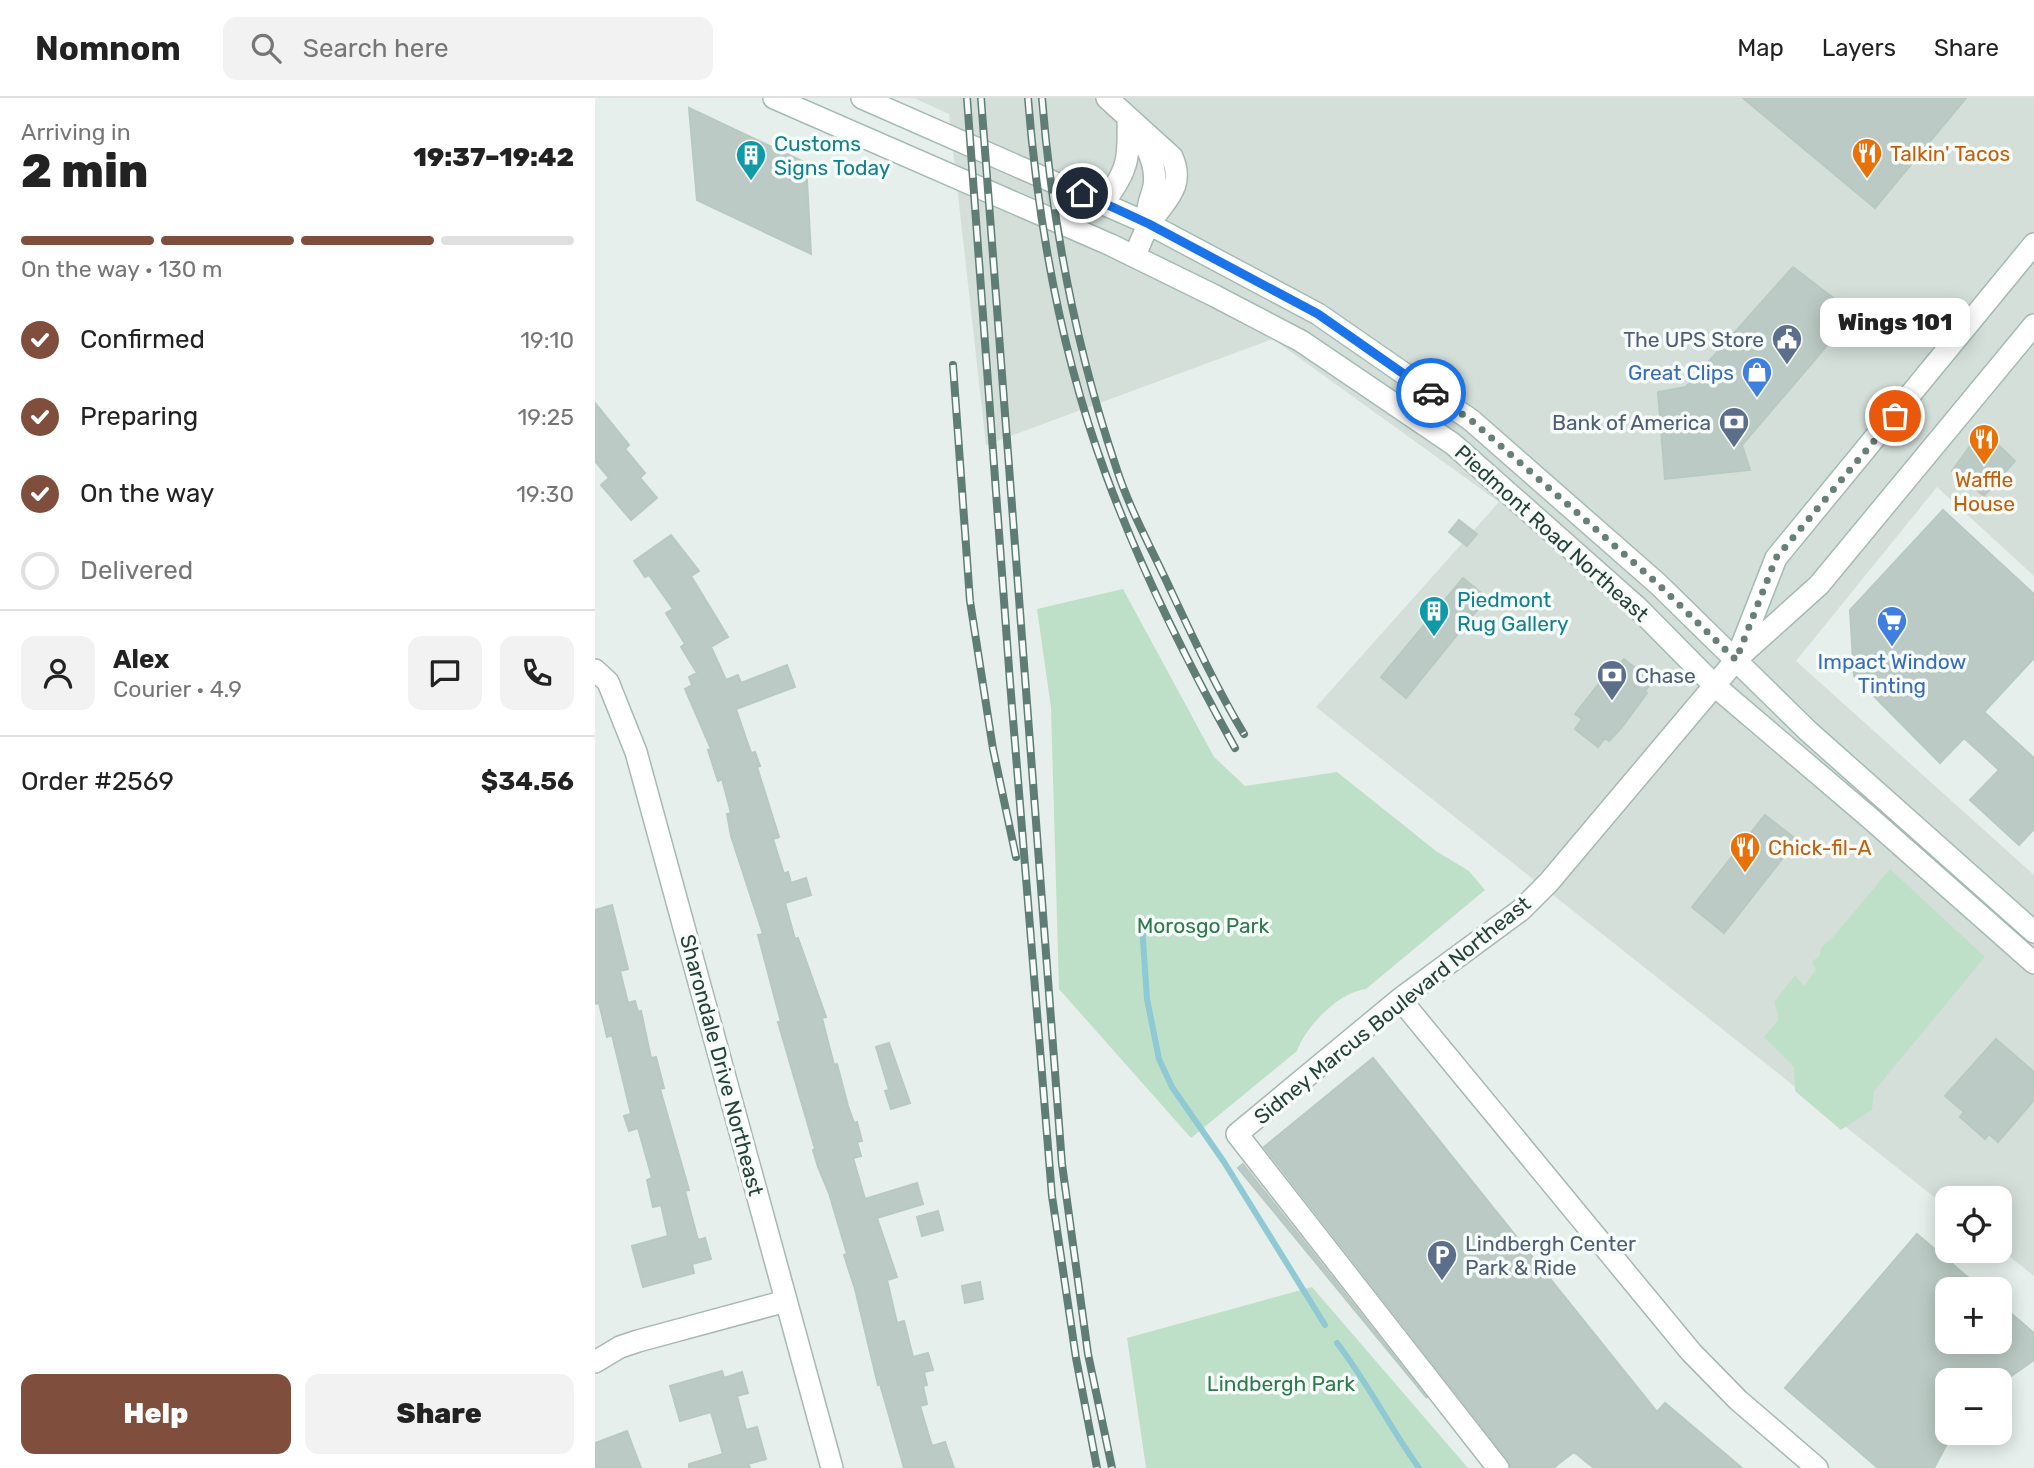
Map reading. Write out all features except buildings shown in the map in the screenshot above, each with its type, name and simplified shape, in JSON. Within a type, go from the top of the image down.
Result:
[{"type":"main road","name":"Piedmont Road Northeast","points":[[774,98],[1135,256],[1301,341],[1453,444],[1637,607],[1715,686],[1880,826],[2034,963]]},
{"type":"main road","name":"Piedmont Road Northeast","points":[[862,98],[1149,224],[1318,314],[1471,420],[1658,584],[1808,731],[2034,932]]},
{"type":"main road","points":[[1107,98],[1128,116],[1151,154],[1154,185],[1146,206],[1149,224],[1135,256]]},
{"type":"main road","points":[[1104,202],[1119,182],[1129,158],[1128,116]]},
{"type":"main road","name":"Sidney Marcus Boulevard Northeast","points":[[1736,660],[1776,558],[2034,244]]},
{"type":"main road","name":"Sidney Marcus Boulevard Northeast","points":[[1498,1468],[1237,1134],[1400,999],[1521,910],[1549,882],[1736,660],[1819,585],[2034,325]]},
{"type":"main road","name":"Sharondale Drive Northeast","points":[[595,670],[608,682],[636,752],[832,1468]]},
{"type":"main road","points":[[1400,999],[1691,1352],[1738,1400],[1817,1468]]},
{"type":"main road","points":[[595,1363],[638,1341],[786,1301]]},
{"type":"shaded area","points":[[914,98],[2034,98],[2034,576],[1937,487],[1796,661],[2034,875],[2034,1276],[2012,1259],[2012,1186],[1935,1186],[1935,1198],[1316,707],[1499,502],[1273,339],[986,445],[949,114]]},
{"type":"green space","name":"Morosgo Park","points":[[1123,589],[1214,757],[1245,786],[1337,772],[1436,851],[1469,871],[1485,890],[1366,989],[1345,996],[1335,1003],[1308,1031],[1297,1051],[1191,1138],[1059,989],[1051,708],[1037,609]]},
{"type":"green space","points":[[1890,869],[1985,957],[1874,1091],[1872,1110],[1841,1130],[1795,1091],[1794,1067],[1764,1037],[1779,1019],[1774,1002],[1795,975],[1804,986],[1816,970],[1812,962],[1820,955],[1821,948]]},
{"type":"green space","name":"Lindbergh Park","points":[[1312,1287],[1468,1468],[1146,1468],[1127,1338]]},
{"type":"waterway","points":[[1142,925],[1147,999],[1159,1059],[1172,1087],[1224,1162],[1325,1325]]},
{"type":"waterway","points":[[1337,1343],[1419,1468]]},
{"type":"railway","points":[[967,98],[1010,682],[1052,1196],[1076,1358],[1097,1468]]},
{"type":"railway","points":[[981,98],[1062,1164],[1088,1354],[1112,1468]]},
{"type":"railway","points":[[1028,98],[1045,242],[1065,337],[1090,430],[1149,580],[1235,748]]},
{"type":"railway","points":[[1042,98],[1052,192],[1068,285],[1089,377],[1116,467],[1132,509],[1193,637],[1244,734]]},
{"type":"railway","points":[[953,365],[970,601],[993,749],[1016,857]]},
{"type":"way so far","points":[[1431,393],[1471,420],[1565,502],[1658,584],[1736,660],[1776,558],[1895,416]]},
{"type":"place","name":"Talkin' Tacos","points":[[1867,180]]},
{"type":"place","name":"Customs Signs Today","points":[[751,182]]},
{"type":"place","name":"The UPS Store","points":[[1787,366]]},
{"type":"place","name":"Great Clips","points":[[1757,399]]},
{"type":"place","name":"Wings 101","points":[[1895,416]]},
{"type":"place","name":"Bank of America","points":[[1734,449]]},
{"type":"place","name":"Waffle House","points":[[1984,466]]},
{"type":"place","name":"Piedmont Rug Gallery","points":[[1434,638]]},
{"type":"place","name":"Impact Window Tinting","points":[[1892,648]]},
{"type":"place","name":"Chase","points":[[1612,702]]},
{"type":"place","name":"Chick-fil-A","points":[[1745,874]]},
{"type":"place","name":"Lindbergh Center Park & Ride","points":[[1442,1282]]},
{"type":"route","points":[[1082,193],[1149,224],[1318,314],[1431,393]]}]
